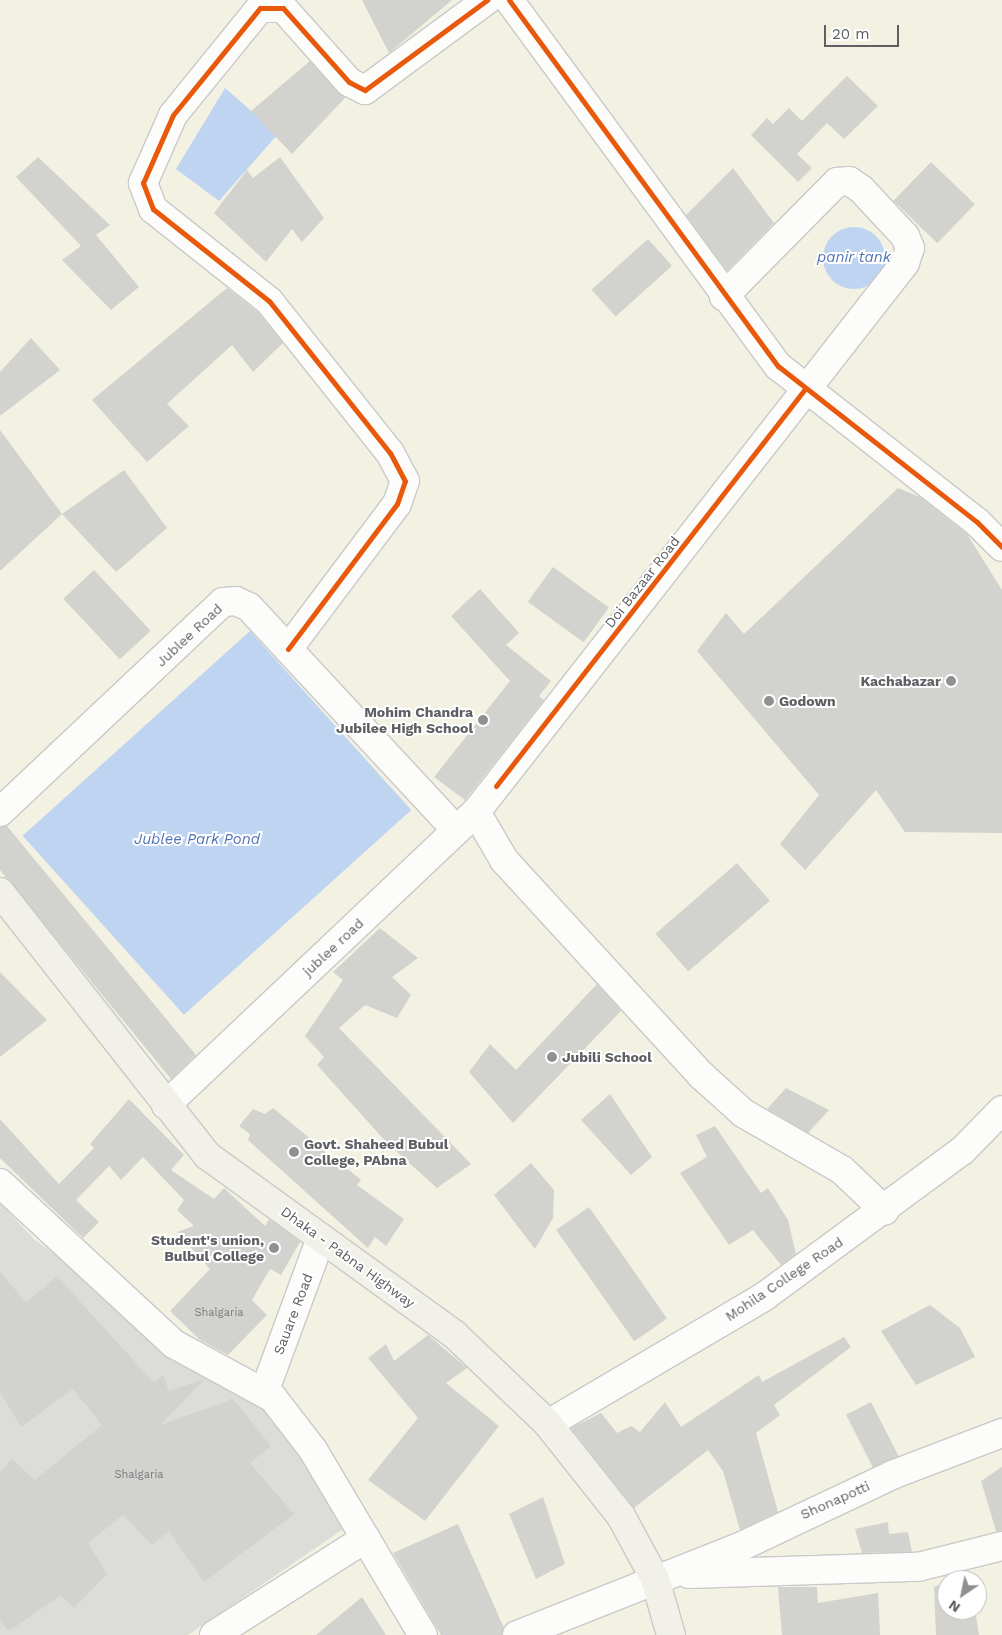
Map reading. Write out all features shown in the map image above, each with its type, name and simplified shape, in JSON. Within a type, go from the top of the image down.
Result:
[{"type":"main road","name":"Dhaka - Pabna Highway","points":[[0,892],[208,1156],[454,1335],[548,1424],[621,1516],[663,1577],[671,1635]]},
{"type":"street","points":[[288,649],[398,504],[404,482],[390,453],[269,301],[153,209],[143,183],[173,115],[260,8],[283,8],[350,82],[365,90],[487,0]]},
{"type":"street","points":[[509,0],[724,296],[778,366],[804,389],[977,522],[1002,547]]},
{"type":"street","name":"Doi Bazaar Road","points":[[496,786],[804,389],[905,263],[910,248],[906,236],[861,189],[848,181],[837,182],[724,296]]},
{"type":"street","name":"Jublee Road","points":[[0,812],[223,602],[236,601],[249,607],[456,830]]},
{"type":"street","name":"jublee road","points":[[166,1105],[476,812],[496,786]]},
{"type":"street","points":[[476,812],[504,860],[702,1075],[743,1113],[842,1170],[885,1211]]},
{"type":"street","name":"Mohila College Road","points":[[548,1424],[765,1296],[885,1211],[962,1151],[1002,1110]]},
{"type":"street","points":[[0,1183],[174,1344],[265,1390],[313,1450],[423,1635]]},
{"type":"street","name":"Sauare Road","points":[[265,1390],[322,1238]]},
{"type":"street","name":"Shonapotti","points":[[517,1635],[663,1577],[892,1474],[1002,1433]]},
{"type":"street","points":[[214,1635],[366,1538]]},
{"type":"street","points":[[663,1577],[918,1567],[1002,1546]]},
{"type":"shaded area","points":[[0,0],[1002,0],[1002,1635],[0,1635]]},
{"type":"shaded area","points":[[0,1203],[35,1240],[260,1397],[345,1528],[188,1635],[0,1635]]},
{"type":"water","points":[[225,88],[278,134],[219,201],[176,169]]},
{"type":"water","name":"panir tank","points":[[848,227],[860,227],[876,236],[883,246],[885,258],[883,270],[876,280],[860,289],[848,289],[837,284],[828,275],[823,264],[823,252],[828,241],[837,232]]},
{"type":"water","name":"Jublee Park Pond","points":[[250,631],[411,810],[184,1015],[23,836]]},
{"type":"building","points":[[362,0],[452,0],[389,53]]},
{"type":"building","points":[[310,61],[345,98],[292,154],[251,111]]},
{"type":"building","points":[[847,76],[878,106],[844,139],[827,123],[797,154],[812,168],[798,182],[751,135],[767,118],[773,124],[789,108],[802,121]]},
{"type":"building","points":[[38,157],[110,225],[96,235],[139,287],[111,310],[62,260],[81,246],[16,177]]},
{"type":"building","points":[[280,157],[324,218],[302,242],[292,229],[266,262],[214,213],[247,170],[253,178]]},
{"type":"building","points":[[931,162],[975,204],[937,243],[893,201]]},
{"type":"building","points":[[733,168],[774,223],[727,271],[686,215]]},
{"type":"building","points":[[648,239],[672,266],[616,317],[592,290]]},
{"type":"building","points":[[227,288],[258,312],[283,343],[253,372],[232,345],[167,404],[189,426],[147,462],[92,400]]},
{"type":"building","points":[[31,338],[60,370],[0,416],[0,372]]},
{"type":"building","points":[[0,430],[62,514],[0,571]]},
{"type":"building","points":[[124,470],[167,528],[116,572],[62,514]]},
{"type":"building","points":[[898,488],[920,497],[967,534],[1002,590],[1002,833],[905,832],[876,790],[805,870],[780,844],[819,795],[697,651],[726,613],[744,634]]},
{"type":"building","points":[[553,567],[609,608],[584,642],[528,602]]},
{"type":"building","points":[[94,570],[151,631],[120,659],[63,599]]},
{"type":"building","points":[[480,589],[519,633],[506,645],[551,681],[539,696],[544,700],[465,800],[434,777],[510,681],[451,616]]},
{"type":"building","points":[[7,826],[196,1055],[171,1079],[0,870],[0,827]]},
{"type":"building","points":[[737,863],[770,901],[688,972],[655,934]]},
{"type":"building","points":[[380,928],[418,958],[392,977],[411,995],[397,1018],[365,1005],[339,1028],[471,1164],[437,1188],[387,1143],[317,1065],[324,1057],[305,1036],[343,980],[333,972]]},
{"type":"building","points":[[0,972],[47,1020],[0,1057]]},
{"type":"building","name":"Jubili School","points":[[597,984],[621,1011],[513,1123],[469,1072],[490,1044],[516,1070]]},
{"type":"building","points":[[786,1088],[829,1110],[808,1133],[767,1109]]},
{"type":"building","points":[[610,1094],[652,1157],[631,1175],[581,1120]]},
{"type":"building","points":[[129,1099],[184,1155],[171,1170],[214,1199],[224,1188],[265,1226],[269,1219],[300,1242],[281,1275],[270,1269],[252,1300],[267,1315],[228,1355],[200,1340],[170,1311],[210,1269],[177,1232],[194,1226],[177,1210],[184,1200],[143,1157],[121,1180],[109,1166],[76,1200],[99,1222],[83,1238],[0,1158],[0,1119],[59,1184],[94,1148],[90,1144]]},
{"type":"building","points":[[273,1108],[361,1180],[357,1185],[404,1219],[386,1246],[375,1237],[368,1248],[248,1140],[250,1134],[239,1126],[253,1109],[265,1114]]},
{"type":"building","points":[[715,1126],[761,1193],[768,1188],[788,1220],[796,1254],[781,1265],[753,1230],[729,1245],[680,1173],[707,1157],[696,1135]]},
{"type":"building","points":[[531,1163],[554,1190],[553,1218],[535,1249],[494,1195]]},
{"type":"building","points":[[589,1207],[667,1318],[634,1341],[556,1230]]},
{"type":"building","points":[[0,1271],[26,1303],[57,1276],[154,1383],[163,1375],[169,1391],[205,1379],[160,1425],[233,1399],[271,1446],[250,1463],[294,1514],[204,1582],[169,1531],[152,1545],[123,1515],[88,1543],[107,1574],[74,1608],[61,1595],[9,1631],[0,1621],[0,1472],[12,1459],[35,1480],[102,1425],[73,1389],[21,1427],[0,1392]]},
{"type":"building","points":[[930,1305],[960,1328],[975,1357],[916,1385],[881,1331]]},
{"type":"building","points":[[428,1335],[467,1368],[446,1383],[499,1426],[425,1521],[368,1480],[418,1418],[368,1358],[386,1344],[394,1361]]},
{"type":"building","points":[[844,1337],[851,1347],[774,1405],[780,1415],[756,1433],[778,1512],[740,1530],[723,1471],[708,1450],[634,1508],[571,1428],[601,1413],[617,1433],[631,1426],[640,1432],[665,1402],[681,1427],[759,1375],[762,1382]]},
{"type":"building","points":[[871,1402],[899,1456],[874,1469],[846,1415]]},
{"type":"building","points":[[1002,1467],[1002,1531],[996,1531],[981,1481]]},
{"type":"building","points":[[543,1497],[565,1564],[536,1579],[509,1514]]},
{"type":"building","points":[[888,1522],[889,1534],[908,1532],[912,1552],[862,1553],[855,1529]]},
{"type":"building","points":[[458,1524],[504,1628],[502,1635],[441,1635],[393,1553]]},
{"type":"building","points":[[937,1586],[937,1620],[977,1620],[979,1635],[936,1635],[934,1587]]},
{"type":"building","points":[[778,1587],[817,1587],[818,1603],[878,1593],[880,1635],[782,1635]]},
{"type":"building","points":[[362,1597],[386,1635],[316,1635]]},
{"type":"cycle path","points":[[288,649],[397,504],[405,481],[390,453],[269,301],[153,209],[143,183],[173,115],[260,8],[283,8],[349,82],[365,90],[487,0]]},
{"type":"cycle path","points":[[509,0],[778,366],[977,522],[1002,547]]},
{"type":"cycle path","points":[[496,786],[805,389]]},
{"type":"place","name":"Kachabazar","points":[[951,681]]},
{"type":"place","name":"Godown","points":[[769,701]]},
{"type":"place","name":"Mohim Chandra Jubilee High School","points":[[483,720]]},
{"type":"place","name":"Jubili School","points":[[552,1057]]},
{"type":"place","name":"Govt. Shaheed Bubul College, PAbna","points":[[294,1152]]},
{"type":"place","name":"Student's union, Bulbul College","points":[[274,1248]]}]
